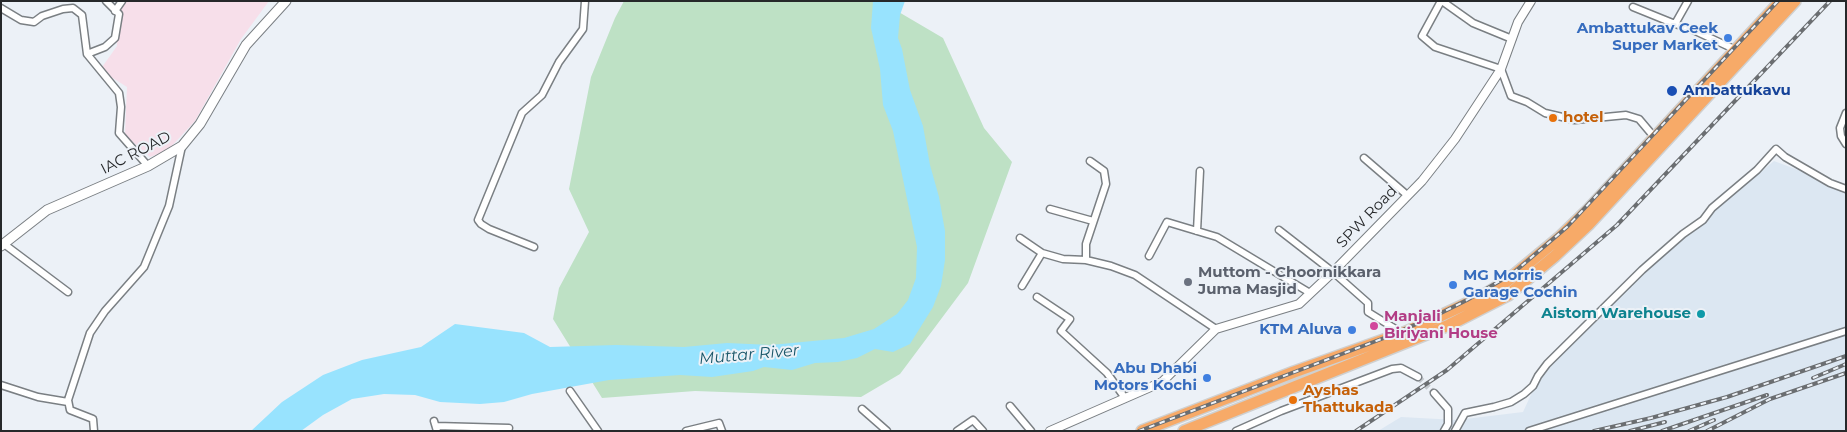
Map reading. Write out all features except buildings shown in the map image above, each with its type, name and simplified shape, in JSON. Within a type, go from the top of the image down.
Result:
[{"type":"highway","points":[[1147,430],[1294,372],[1402,333],[1481,297],[1507,282],[1590,209],[1782,1]]},
{"type":"highway","points":[[1184,431],[1449,325],[1508,295],[1555,256],[1588,225],[1795,1]]},
{"type":"main road","name":"IAC ROAD","points":[[3,245],[47,210],[148,166],[182,146],[200,124],[246,45],[286,1]]},
{"type":"street","points":[[87,54],[105,47],[115,38],[119,14],[106,1]]},
{"type":"street","points":[[115,11],[122,1]]},
{"type":"street","points":[[534,247],[489,229],[478,220],[522,113],[542,95],[559,62],[583,29],[584,1]]},
{"type":"street","points":[[1512,39],[1473,23],[1441,1],[1422,36],[1435,47],[1500,69],[1511,96],[1526,102],[1544,113],[1574,120],[1626,115],[1639,119],[1655,138]]},
{"type":"street","name":"SPW Road","points":[[1050,431],[1162,382],[1216,329],[1299,304],[1408,195],[1455,139],[1500,69],[1518,22],[1531,1]]},
{"type":"street","points":[[1675,24],[1688,1]]},
{"type":"street","points":[[1634,7],[1691,29],[1736,50]]},
{"type":"street","points":[[1,8],[21,20],[34,22],[42,16],[63,9],[74,8],[82,15],[87,54],[119,93],[119,133],[148,166]]},
{"type":"street","points":[[1846,113],[1840,128],[1841,136],[1846,144]]},
{"type":"street","points":[[94,431],[93,419],[70,410],[68,402],[90,333],[105,311],[144,267],[169,206],[182,146]]},
{"type":"street","points":[[1455,431],[1465,413],[1511,402],[1524,394],[1533,386],[1547,364],[1642,270],[1702,220],[1712,208],[1757,170],[1776,149],[1785,157],[1830,183],[1846,189]]},
{"type":"street","points":[[1364,158],[1408,195]]},
{"type":"street","points":[[1086,260],[1086,244],[1106,184],[1104,171],[1090,161]]},
{"type":"street","points":[[1197,230],[1200,170]]},
{"type":"street","points":[[1050,209],[1093,222]]},
{"type":"street","points":[[1149,256],[1167,222],[1217,237],[1310,293]]},
{"type":"street","points":[[1279,230],[1333,272],[1368,303],[1368,312],[1402,333]]},
{"type":"street","points":[[1020,238],[1042,253],[1063,260],[1086,260],[1136,274],[1216,329]]},
{"type":"street","points":[[3,245],[68,292]]},
{"type":"street","points":[[1022,286],[1042,253]]},
{"type":"street","points":[[1037,297],[1070,319],[1061,331],[1107,373],[1125,398]]},
{"type":"street","points":[[1529,431],[1846,331]]},
{"type":"street","points":[[1236,431],[1281,411],[1392,368],[1401,368],[1418,377]]},
{"type":"street","points":[[1,385],[38,397],[68,402]]},
{"type":"street","points":[[570,391],[598,431]]},
{"type":"street","points":[[1434,393],[1448,409],[1448,424],[1444,431]]},
{"type":"street","points":[[1010,406],[1031,431]]},
{"type":"street","points":[[862,409],[887,431]]},
{"type":"street","points":[[957,431],[973,420],[983,431]]},
{"type":"street","points":[[686,431],[719,423],[722,431]]},
{"type":"street","points":[[436,426],[509,428]]},
{"type":"shaded area","points":[[125,1],[269,1],[241,39],[195,121],[168,150],[150,157],[125,135],[127,87],[100,70],[117,46],[116,13]]},
{"type":"shaded area","points":[[1774,161],[1846,188],[1846,431],[1378,431],[1401,417],[1457,420],[1523,412],[1541,373],[1664,254]]},
{"type":"green space","points":[[624,1],[880,1],[943,38],[984,128],[1012,162],[968,283],[900,374],[861,397],[695,391],[602,398],[553,319],[559,288],[589,232],[569,189],[591,77]]},
{"type":"water","name":"Muttar River","points":[[873,1],[905,1],[900,15],[898,38],[910,90],[923,126],[945,231],[945,260],[941,286],[933,307],[910,344],[893,352],[875,349],[857,358],[838,362],[815,363],[792,370],[764,367],[753,371],[712,377],[680,375],[609,380],[532,394],[504,402],[480,404],[440,402],[415,395],[384,394],[352,399],[323,415],[301,431],[251,431],[282,402],[323,375],[362,360],[421,347],[455,324],[524,333],[550,347],[616,345],[684,347],[727,343],[771,345],[844,338],[874,329],[897,314],[908,300],[916,278],[917,247],[893,131],[883,105],[880,69],[871,28]]},
{"type":"tunnel","points":[[1418,377],[1434,393]]},
{"type":"railway","points":[[1139,431],[1384,338],[1435,316],[1512,274],[1567,227],[1778,1]]},
{"type":"railway","points":[[1356,431],[1447,370],[1617,225],[1830,1]]},
{"type":"railway","points":[[1594,431],[1651,418],[1727,397],[1846,356]]},
{"type":"railway","points":[[1813,378],[1846,364]]},
{"type":"railway","points":[[1707,431],[1770,399],[1846,373]]},
{"type":"railway","points":[[1662,431],[1767,395]]},
{"type":"railway","points":[[1689,431],[1714,420]]},
{"type":"railway","points":[[1630,431],[1665,422]]},
{"type":"place","name":"Ambattukav Ceek Super Market","points":[[1728,38]]},
{"type":"place","name":"Ambattukavu","points":[[1672,91]]},
{"type":"place","name":"hotel","points":[[1553,118]]},
{"type":"place","name":"Muttom - Choornikkara Juma Masjid","points":[[1188,282]]},
{"type":"place","name":"MG Morris Garage Cochin","points":[[1453,285]]},
{"type":"place","name":"Aistom Warehouse","points":[[1701,314]]},
{"type":"place","name":"Manjali Biriyani House","points":[[1374,326]]},
{"type":"place","name":"KTM Aluva","points":[[1352,330]]},
{"type":"place","name":"Abu Dhabi Motors Kochi","points":[[1207,378]]},
{"type":"place","name":"Ayshas Thattukada","points":[[1293,400]]}]
